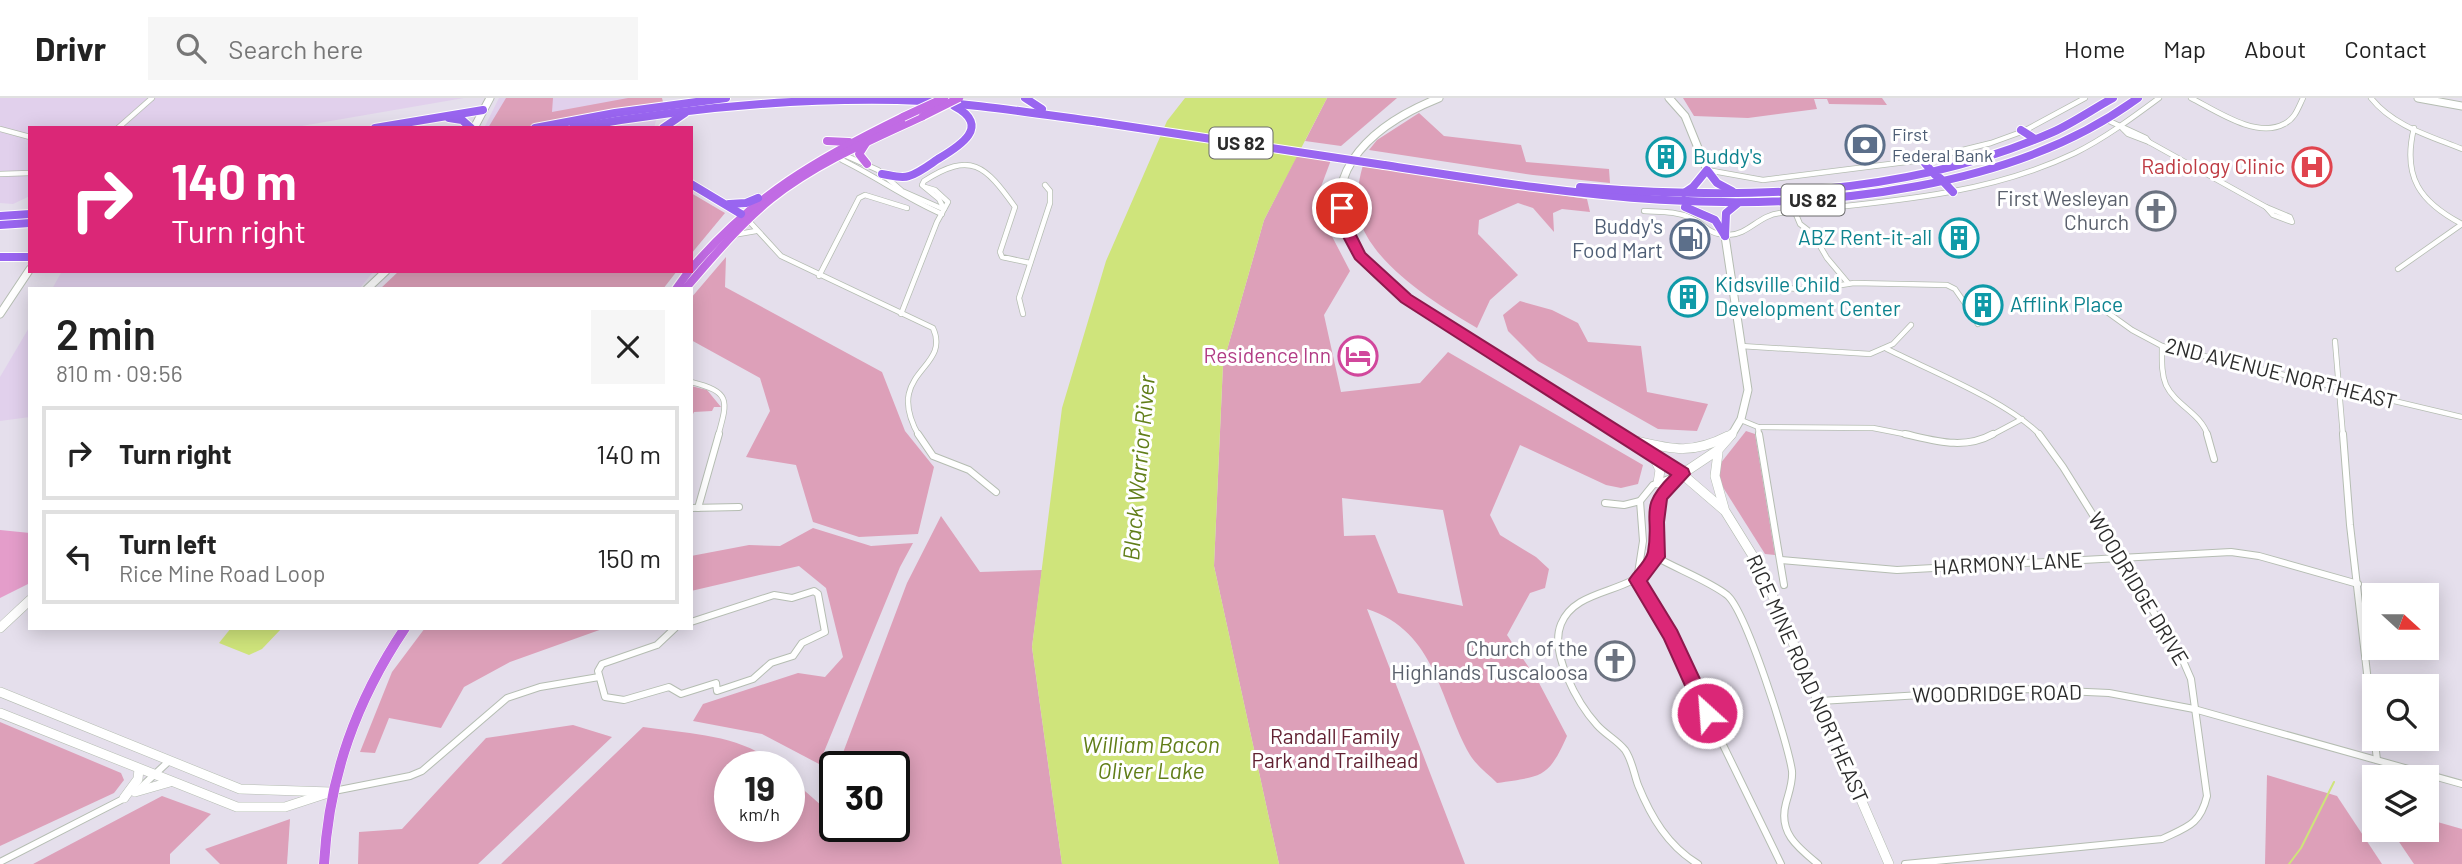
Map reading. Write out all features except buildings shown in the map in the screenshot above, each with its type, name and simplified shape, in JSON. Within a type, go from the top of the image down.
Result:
[{"type":"highway","points":[[458,113],[487,98]]},
{"type":"highway","name":"US 82","points":[[571,125],[726,98]]},
{"type":"highway","points":[[1025,98],[1042,109]]},
{"type":"highway","name":"US 82","points":[[1603,192],[1701,194],[1837,187],[1932,172],[2035,139],[2113,98]]},
{"type":"highway","name":"US 82","points":[[947,99],[1671,202],[1738,204],[1800,201],[1888,191],[1943,181],[2031,156],[2107,120],[2138,98]]},
{"type":"highway","name":"US 82","points":[[571,125],[703,107],[827,99],[947,99],[1042,109],[1100,120]]},
{"type":"highway","points":[[883,174],[910,176],[964,144],[970,137],[972,122],[969,115],[947,99]]},
{"type":"highway","points":[[2105,104],[2103,114],[2107,120]]},
{"type":"highway","points":[[665,126],[673,119],[703,107]]},
{"type":"highway","points":[[386,126],[483,110]]},
{"type":"highway","points":[[401,126],[483,110]]},
{"type":"highway","points":[[446,118],[462,120],[470,126]]},
{"type":"highway","points":[[2021,130],[2035,139]]},
{"type":"highway","points":[[1920,186],[1935,179],[1922,160]]},
{"type":"highway","points":[[1953,192],[1943,181],[1941,173],[1956,166]]},
{"type":"highway","points":[[1684,193],[1705,174]]},
{"type":"highway","points":[[1705,174],[1723,188],[1736,193]]},
{"type":"highway","points":[[1701,194],[1705,174]]},
{"type":"highway","points":[[693,185],[744,217]]},
{"type":"highway","points":[[725,203],[746,203],[758,198]]},
{"type":"highway","points":[[1671,202],[1699,211],[1715,220],[1725,236]]},
{"type":"highway","points":[[1725,236],[1726,213],[1738,204]]},
{"type":"highway","points":[[0,216],[28,213]]},
{"type":"highway","points":[[0,225],[28,223]]},
{"type":"highway","points":[[0,257],[28,257]]},
{"type":"main road","points":[[473,126],[487,98]]},
{"type":"main road","points":[[687,287],[733,235],[758,198],[959,98]]},
{"type":"main road","name":"RICE MINE ROAD NORTHEAST","points":[[1439,98],[1399,114],[1381,125],[1361,144],[1349,162],[1340,194],[1342,218],[1353,244],[1374,271],[1406,299],[1630,439],[1682,474],[1725,511],[1761,569],[1889,864]]},
{"type":"main road","points":[[1669,98],[1685,116],[1705,174]]},
{"type":"main road","points":[[2418,98],[2460,103]]},
{"type":"main road","points":[[693,267],[744,217],[841,155],[851,142],[947,99]]},
{"type":"main road","points":[[827,141],[851,142]]},
{"type":"main road","points":[[867,142],[859,154],[867,164]]},
{"type":"main road","points":[[1682,474],[1718,453],[1734,433],[1741,420],[1748,390],[1725,236]]},
{"type":"main road","points":[[19,258],[28,263]]},
{"type":"main road","points":[[0,314],[28,273]]},
{"type":"main road","points":[[369,287],[384,273]]},
{"type":"main road","points":[[1630,439],[1671,448],[1699,450],[1734,433]]},
{"type":"main road","points":[[1718,453],[1715,476],[1725,511]]},
{"type":"main road","points":[[1652,454],[1660,470],[1658,483]]},
{"type":"main road","points":[[0,628],[28,602]]},
{"type":"main road","points":[[324,864],[331,792],[358,706],[404,630]]},
{"type":"main road","points":[[0,692],[240,789],[270,793],[309,788],[331,792]]},
{"type":"main road","points":[[0,713],[170,782],[248,808],[308,803],[331,792]]},
{"type":"main road","points":[[124,798],[138,779],[139,769]]},
{"type":"main road","points":[[135,792],[170,782]]},
{"type":"street","points":[[120,126],[152,98]]},
{"type":"street","points":[[1705,174],[1758,180],[1856,171],[1922,160],[1958,152],[2021,130],[2085,98]]},
{"type":"street","points":[[1644,211],[1695,219],[1703,224],[1708,232],[1725,236],[1746,232],[1770,215],[1855,208],[1953,192],[2048,164],[2090,146],[2122,128],[2159,98]]},
{"type":"street","points":[[2192,98],[2244,124],[2273,128],[2299,113],[2303,98]]},
{"type":"street","points":[[2371,98],[2375,105],[2390,116],[2462,149]]},
{"type":"street","points":[[2107,120],[2128,134],[2149,142],[2266,207],[2290,217],[2292,222],[2273,215],[2266,207]]},
{"type":"street","points":[[2398,269],[2462,224],[2430,206],[2416,188],[2410,143],[2414,128]]},
{"type":"street","points":[[0,129],[28,136]]},
{"type":"street","points":[[841,155],[867,164],[902,191],[943,212]]},
{"type":"street","points":[[841,155],[873,175],[887,188],[909,200],[943,212]]},
{"type":"street","points":[[901,314],[948,202],[922,185],[924,181],[955,164],[972,165],[1016,206],[1000,251],[1002,257],[1030,263]]},
{"type":"street","points":[[0,174],[28,173]]},
{"type":"street","points":[[1023,314],[1019,298],[1050,204],[1050,191],[1045,185]]},
{"type":"street","points":[[932,191],[939,199],[943,212]]},
{"type":"street","points":[[820,276],[857,203],[864,195],[907,208]]},
{"type":"street","points":[[929,204],[939,199]]},
{"type":"street","points":[[1795,212],[1800,224],[1813,234],[1827,258],[1848,283]]},
{"type":"street","points":[[744,217],[781,256],[929,325],[937,338],[930,360],[907,392],[908,409],[925,447],[938,460],[969,470],[996,492]]},
{"type":"street","points":[[733,235],[756,231]]},
{"type":"street","points":[[1731,284],[1810,290],[1848,283],[1947,285],[1955,289],[1978,324]]},
{"type":"street","name":"2ND AVENUE NORTHEAST","points":[[2107,312],[2132,330],[2162,346],[2462,417]]},
{"type":"street","points":[[1741,346],[1870,354],[1887,349],[1911,325]]},
{"type":"street","points":[[2335,341],[2350,525],[2377,760]]},
{"type":"street","points":[[2162,346],[2162,368],[2166,385],[2174,396],[2204,423],[2214,459]]},
{"type":"street","name":"WOODRIDGE DRIVE","points":[[1887,349],[2022,419],[2056,455],[2189,672],[2207,780],[2207,796],[2199,818],[2179,833],[2143,842],[1905,864]]},
{"type":"street","points":[[693,383],[717,390],[727,404],[695,508],[739,507]]},
{"type":"street","points":[[1741,420],[1758,427],[1873,428],[1958,445],[1981,441],[2022,419]]},
{"type":"street","name":"RICE MINE ROAD NORTHEAST","points":[[1758,427],[1784,585]]},
{"type":"street","points":[[1605,503],[1624,505],[1640,501],[1653,485],[1682,474]]},
{"type":"street","points":[[1682,474],[1660,496],[1656,522],[1656,557],[1637,580],[1575,605],[1562,622],[1558,635],[1559,650],[1576,693],[1587,712],[1599,728],[1613,737],[1627,752],[1652,812],[1680,852],[1698,864]]},
{"type":"street","points":[[1640,501],[1645,527],[1644,552],[1637,580],[1671,636],[1781,864]]},
{"type":"street","name":"HARMONY LANE","points":[[1781,560],[1897,570],[2231,552],[2259,556],[2358,584]]},
{"type":"street","points":[[1656,557],[1728,596],[1739,612],[1789,756],[1793,775],[1783,821],[1789,838],[1818,864]]},
{"type":"street","points":[[673,630],[657,645],[602,664],[598,671],[605,697],[616,700],[632,699],[669,687],[681,694],[716,683],[717,691],[753,679],[771,663],[793,656],[802,643],[825,632],[818,594],[814,591],[792,598],[774,595],[693,621]]},
{"type":"street","points":[[331,792],[410,776],[422,771],[507,698],[540,687],[599,677]]},
{"type":"street","name":"WOODRIDGE ROAD","points":[[1820,701],[2052,689],[2109,693],[2194,709],[2462,784]]},
{"type":"street","points":[[0,862],[135,792],[169,761]]},
{"type":"shaded area","points":[[0,98],[464,98],[302,126],[28,126],[28,197],[13,204],[0,203]]},
{"type":"shaded area","points":[[499,98],[662,98],[655,126],[485,126]]},
{"type":"shaded area","points":[[61,273],[372,273],[361,287],[53,287]]},
{"type":"shaded area","points":[[28,329],[28,417],[0,421],[0,377]]},
{"type":"shaded area","points":[[0,530],[28,533],[28,584],[0,598]]},
{"type":"green space","points":[[506,98],[553,98],[552,112],[628,98],[662,98],[663,102],[531,126],[489,126]]},
{"type":"green space","points":[[1327,98],[1397,98],[1341,146],[1305,141]]},
{"type":"green space","points":[[1683,98],[1882,98],[1887,105],[1829,104],[1827,99],[1814,99],[1817,109],[1748,118],[1694,116]]},
{"type":"green space","points":[[1419,113],[1444,136],[1521,145],[1526,162],[1609,169],[1610,183],[1533,175],[1369,150],[1377,140]]},
{"type":"green space","name":"Randall Family Park and Trailhead","points":[[1297,155],[1331,160],[1319,192],[1323,219],[1350,271],[1324,315],[1341,392],[1420,383],[1448,352],[1643,465],[1638,484],[1621,488],[1606,485],[1520,445],[1490,515],[1500,535],[1536,557],[1549,569],[1545,588],[1530,593],[1507,635],[1538,681],[1567,736],[1554,760],[1542,773],[1497,783],[1482,769],[1470,755],[1422,651],[1408,634],[1390,620],[1367,609],[1465,864],[1279,864],[1214,566],[1223,364],[1264,220]],"holes":[[[1342,498],[1443,510],[1463,606],[1398,593],[1375,535],[1344,536]]]},
{"type":"green space","points":[[1363,165],[1587,199],[1590,212],[1562,209],[1553,213],[1554,232],[1533,208],[1518,203],[1479,220],[1478,234],[1518,275],[1490,300],[1477,328],[1411,284],[1381,256],[1369,240],[1361,224],[1357,202]]},
{"type":"green space","points":[[693,194],[725,213],[693,252]]},
{"type":"green space","points":[[726,257],[725,287],[882,372],[905,431],[934,467],[918,534],[859,537],[813,522],[796,465],[746,457],[770,411],[760,378],[693,341],[693,296]]},
{"type":"green space","points":[[397,273],[675,273],[665,287],[382,287]]},
{"type":"green space","points":[[1520,301],[1552,310],[1578,323],[1588,342],[1641,346],[1647,392],[1708,404],[1697,431],[1658,429],[1538,361],[1508,331],[1503,315]]},
{"type":"green space","points":[[693,386],[707,390],[721,407],[714,407],[712,411],[693,414]]},
{"type":"green space","points":[[1746,431],[1755,434],[1775,555],[1765,554],[1719,481],[1720,464]]},
{"type":"green space","points":[[941,516],[980,572],[1042,570],[1032,647],[1062,864],[501,864],[643,727],[714,737],[756,751],[714,751],[714,842],[805,842],[805,791],[819,803],[819,842],[910,842],[910,751],[844,751],[907,583]]},
{"type":"green space","points":[[813,528],[871,546],[913,543],[900,567],[824,751],[819,751],[819,764],[805,757],[805,751],[794,751],[762,734],[693,721],[703,704],[798,673],[825,677],[843,657],[826,588],[799,566],[693,591],[693,556],[749,545],[780,546]]},
{"type":"green space","points":[[424,630],[599,630],[510,662],[464,687],[441,728],[389,718],[375,753],[360,752],[392,672]]},
{"type":"green space","points":[[0,722],[121,773],[124,780],[114,793],[0,846]]},
{"type":"green space","points":[[573,725],[612,737],[478,864],[358,864],[359,832],[402,829],[486,738]]},
{"type":"green space","points":[[2267,775],[2337,796],[2362,834],[2362,842],[2367,842],[2382,864],[2265,864]]},
{"type":"green space","points":[[162,796],[211,814],[170,854],[170,864],[33,864]]},
{"type":"green space","points":[[290,819],[287,864],[220,864],[205,849]]},
{"type":"green space","points":[[2439,822],[2462,829],[2462,864],[2414,864],[2399,842],[2439,842]]},
{"type":"water","name":"William Bacon Oliver Lake","points":[[1185,98],[1327,98],[1264,220],[1223,364],[1214,566],[1279,864],[1062,864],[1032,647],[1062,408],[1106,261],[1167,121]]},
{"type":"water","points":[[229,630],[280,630],[262,649],[249,655],[219,643]]},
{"type":"waterway","points":[[2289,864],[2301,848],[2334,782]]},
{"type":"place","name":"First Federal Bank","points":[[1865,145]]},
{"type":"place","name":"Buddy's","points":[[1666,157]]},
{"type":"place","name":"Radiology Clinic","points":[[2312,167]]},
{"type":"place","name":"First Wesleyan Church","points":[[2156,211]]},
{"type":"place","name":"ABZ Rent-it-all","points":[[1959,238]]},
{"type":"place","name":"Buddy's Food Mart","points":[[1690,239]]},
{"type":"place","name":"Kidsville Child Development Center","points":[[1688,297]]},
{"type":"place","name":"Afflink Place","points":[[1983,305]]},
{"type":"place","name":"Residence Inn","points":[[1358,356]]},
{"type":"place","name":"Church of the Highlands Tuscaloosa","points":[[1615,661]]},
{"type":"route","points":[[1342,208],[1342,218],[1360,256],[1406,299],[1682,474],[1660,496],[1656,509],[1656,557],[1637,580],[1671,636],[1707,713]]},
{"type":"water label","name":"Black Warrior River","points":[[1139,468]]}]
